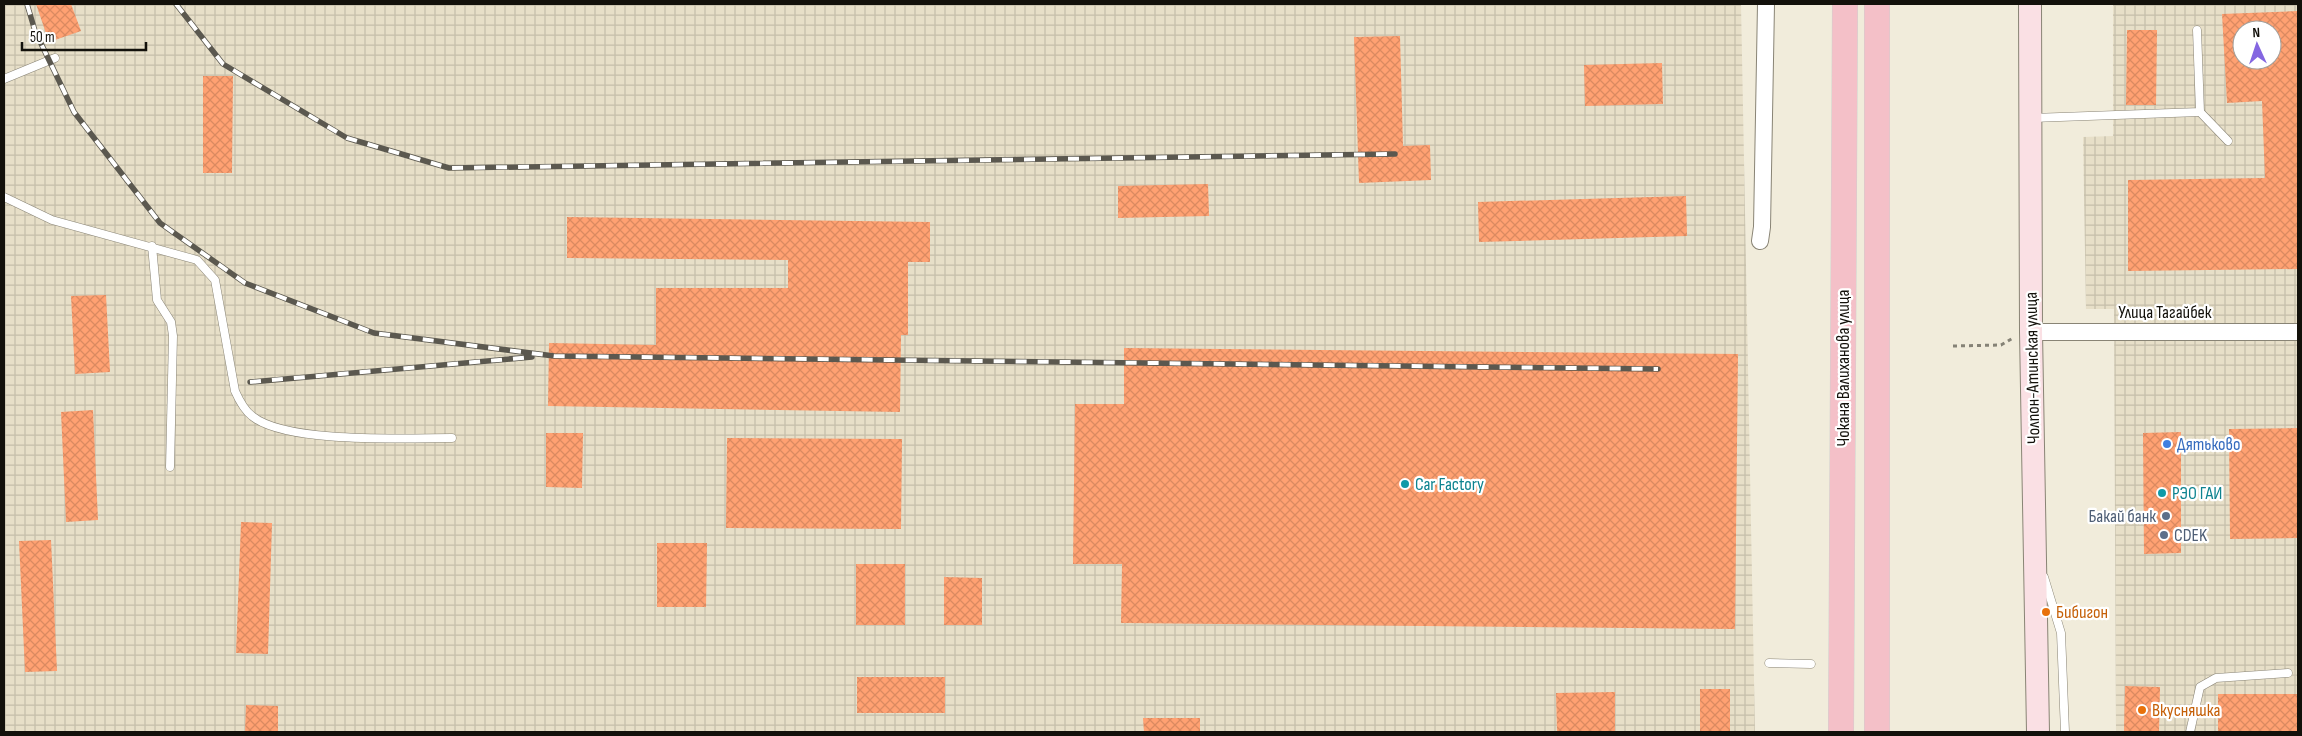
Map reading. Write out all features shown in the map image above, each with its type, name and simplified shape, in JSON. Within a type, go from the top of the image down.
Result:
[{"type":"main road","name":"Чокана Валиханова улица","points":[[1841,732],[1845,4]]},
{"type":"main road","name":"Чокана Валиханова улица","points":[[1877,4],[1878,732]]},
{"type":"main road","points":[[1841,666],[1877,666]]},
{"type":"street","points":[[1760,241],[1762,227],[1766,4]]},
{"type":"street","name":"Чолпон-Атинская улица","points":[[2030,4],[2031,332],[2038,732]]},
{"type":"street","name":"Улица Тагайбек","points":[[2031,332],[2298,332]]},
{"type":"lane","points":[[2197,30],[2200,112],[2228,141]]},
{"type":"lane","points":[[4,78],[55,58]]},
{"type":"lane","points":[[2030,118],[2200,112]]},
{"type":"lane","points":[[4,197],[52,220],[152,246],[197,260],[215,280],[235,391],[242,405],[252,416],[289,432],[364,438],[452,438]]},
{"type":"lane","points":[[152,246],[157,300],[170,322],[173,336],[170,467]]},
{"type":"lane","points":[[2035,551],[2061,633],[2065,732]]},
{"type":"lane","points":[[1769,663],[1811,664]]},
{"type":"lane","points":[[2190,732],[2200,687],[2216,678],[2288,673]]},
{"type":"path","points":[[1953,346],[2001,345]]},
{"type":"shaded area","points":[[4,4],[1741,4],[1755,732],[4,732]]},
{"type":"shaded area","points":[[2113,4],[2298,4],[2298,732],[2116,732],[2114,309],[2086,309],[2083,137],[2113,136]]},
{"type":"building","points":[[36,4],[71,4],[81,31],[49,42]]},
{"type":"building","points":[[2298,11],[2298,269],[2128,271],[2128,180],[2265,178],[2262,101],[2227,103],[2222,14]]},
{"type":"building","points":[[2127,30],[2157,30],[2156,105],[2126,105]]},
{"type":"building","points":[[1400,36],[1403,146],[1430,145],[1431,180],[1359,183],[1354,37]]},
{"type":"building","points":[[1662,63],[1663,104],[1585,106],[1584,65]]},
{"type":"building","points":[[203,76],[233,76],[232,173],[203,173]]},
{"type":"building","points":[[1208,184],[1209,216],[1118,218],[1118,186]]},
{"type":"building","points":[[1686,196],[1687,236],[1479,242],[1478,202]]},
{"type":"building","points":[[567,217],[930,222],[930,262],[908,262],[908,335],[901,335],[900,412],[548,406],[549,343],[656,345],[656,288],[788,288],[788,260],[567,258]]},
{"type":"building","points":[[106,295],[110,372],[75,374],[71,296]]},
{"type":"building","name":"Car Factory","points":[[1124,348],[1738,354],[1735,629],[1121,623],[1122,564],[1073,564],[1075,404],[1124,404]]},
{"type":"building","points":[[93,410],[98,520],[66,522],[61,412]]},
{"type":"building","points":[[2298,428],[2298,538],[2230,539],[2229,429]]},
{"type":"building","name":"РЭО ГАИ","points":[[2181,432],[2181,553],[2144,554],[2143,433]]},
{"type":"building","points":[[546,433],[583,433],[582,488],[546,487]]},
{"type":"building","points":[[727,438],[902,439],[901,529],[726,528]]},
{"type":"building","points":[[241,522],[272,523],[268,654],[236,653]]},
{"type":"building","points":[[51,540],[57,671],[25,672],[19,541]]},
{"type":"building","points":[[657,543],[707,543],[706,607],[657,607]]},
{"type":"building","points":[[856,564],[905,564],[905,625],[856,625]]},
{"type":"building","points":[[944,577],[982,578],[982,625],[944,625]]},
{"type":"building","points":[[857,677],[945,677],[945,713],[857,713]]},
{"type":"building","name":"Вкусняшка","points":[[2125,686],[2160,687],[2159,732],[2124,732]]},
{"type":"building","points":[[1700,689],[1730,689],[1730,732],[1700,732]]},
{"type":"building","points":[[1615,692],[1615,732],[1557,732],[1556,693]]},
{"type":"building","points":[[2218,694],[2298,694],[2298,732],[2218,732]]},
{"type":"building","points":[[246,705],[278,706],[278,732],[245,732]]},
{"type":"building","points":[[1143,718],[1200,718],[1200,732],[1144,732]]},
{"type":"railway","points":[[27,4],[35,31],[74,112],[160,223],[245,283],[374,333],[554,356],[1658,369]]},
{"type":"railway","points":[[176,4],[223,64],[347,138],[449,168],[1395,154]]},
{"type":"railway","points":[[250,382],[532,357]]},
{"type":"place","name":"Дятьково","points":[[2167,444]]},
{"type":"place","name":"Car Factory","points":[[1405,484]]},
{"type":"place","name":"РЭО ГАИ","points":[[2162,493]]},
{"type":"place","name":"Бакай банк","points":[[2166,516]]},
{"type":"place","name":"CDEK","points":[[2164,535]]},
{"type":"place","name":"Бибигон","points":[[2046,612]]},
{"type":"place","name":"Вкусняшка","points":[[2142,710]]}]
